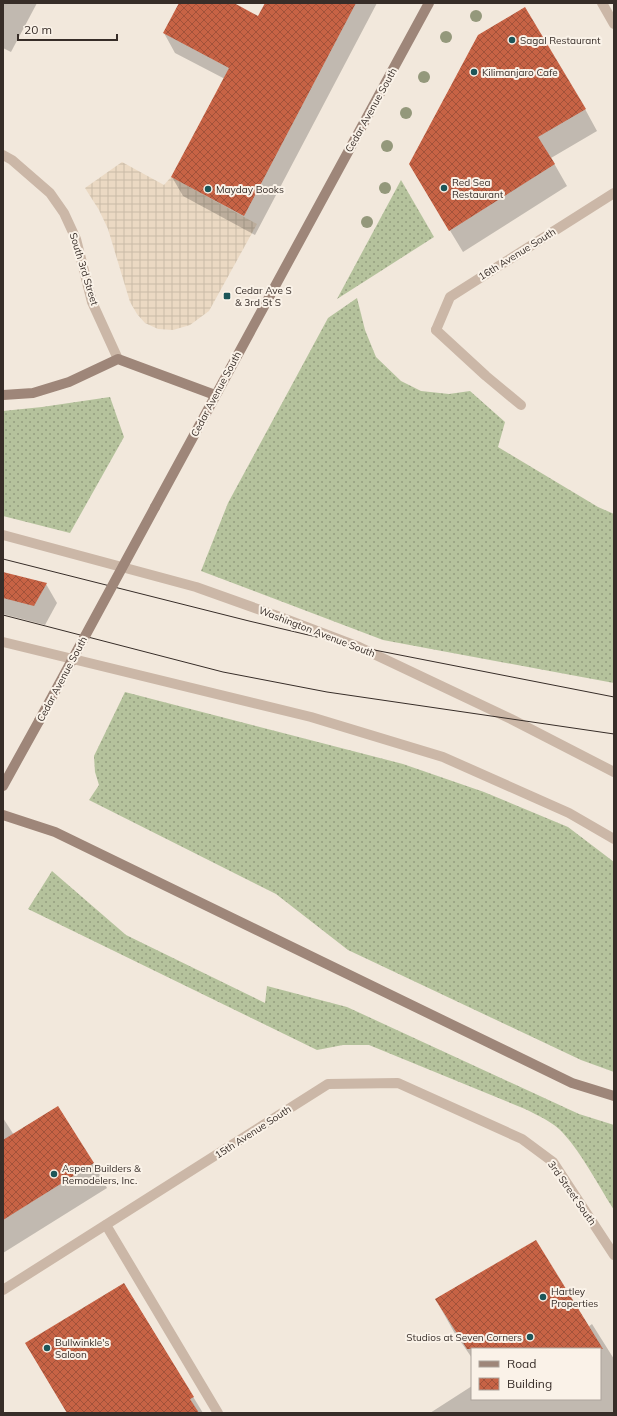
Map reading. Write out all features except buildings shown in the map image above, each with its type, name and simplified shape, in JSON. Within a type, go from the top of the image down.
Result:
[{"type":"main road","name":"Cedar Avenue South","points":[[3,786],[429,3]]},
{"type":"main road","points":[[3,395],[33,393],[69,382],[118,360],[215,395]]},
{"type":"main road","points":[[3,815],[55,832],[572,1083],[614,1096]]},
{"type":"street","points":[[602,3],[614,24]]},
{"type":"street","name":"South 3rd Street","points":[[3,155],[12,160],[50,193],[64,212],[76,239],[92,302],[118,360]]},
{"type":"street","name":"16th Avenue South","points":[[521,405],[486,376],[436,330],[450,297],[614,192]]},
{"type":"street","name":"Washington Avenue South","points":[[3,535],[196,587],[280,616],[359,647],[511,719],[614,772]]},
{"type":"street","points":[[3,642],[311,717],[443,757],[568,813],[614,839]]},
{"type":"street","name":"15th Avenue South","points":[[3,1290],[328,1084],[398,1083],[522,1139]]},
{"type":"street","name":"3rd Street South","points":[[522,1139],[553,1162],[614,1255]]},
{"type":"street","points":[[106,1225],[218,1413]]},
{"type":"green space","points":[[401,180],[434,237],[337,299]]},
{"type":"green space","points":[[357,298],[365,330],[376,357],[401,381],[421,391],[449,394],[470,391],[505,422],[498,447],[598,507],[614,514],[614,683],[383,640],[201,571],[228,503],[328,318]]},
{"type":"green space","points":[[110,397],[124,437],[70,533],[3,516],[3,411]]},
{"type":"green space","points":[[125,692],[403,764],[484,792],[568,827],[614,862],[614,1072],[581,1060],[348,950],[276,894],[89,800],[99,785],[95,772],[94,756]]},
{"type":"green space","points":[[52,871],[126,935],[265,1003],[267,986],[347,1007],[579,1114],[614,1125],[614,1210],[584,1160],[563,1133],[550,1122],[541,1117],[525,1109],[369,1045],[343,1045],[317,1050],[28,909]]},
{"type":"shaded area","points":[[122,162],[164,185],[171,177],[257,224],[209,311],[190,325],[173,330],[158,329],[145,323],[137,314],[130,302],[108,229],[99,210],[85,188]]},
{"type":"tram line","points":[[3,559],[359,647],[614,697]]},
{"type":"tram line","points":[[3,615],[223,672],[327,692],[614,734]]},
{"type":"place","name":"Sagal Restaurant","points":[[512,40]]},
{"type":"place","name":"Kilimanjaro Cafe","points":[[474,72]]},
{"type":"place","name":"Red Sea Restaurant","points":[[444,188]]},
{"type":"place","name":"Mayday Books","points":[[208,189]]},
{"type":"place","name":"Cedar Ave S & 3rd St S","points":[[227,296]]},
{"type":"place","name":"Aspen Builders & Remodelers, Inc.","points":[[54,1174]]},
{"type":"place","name":"Hartley Properties","points":[[543,1297]]},
{"type":"place","name":"Studios at Seven Corners","points":[[530,1337]]},
{"type":"place","name":"Bullwinkle's Saloon","points":[[47,1348]]}]
